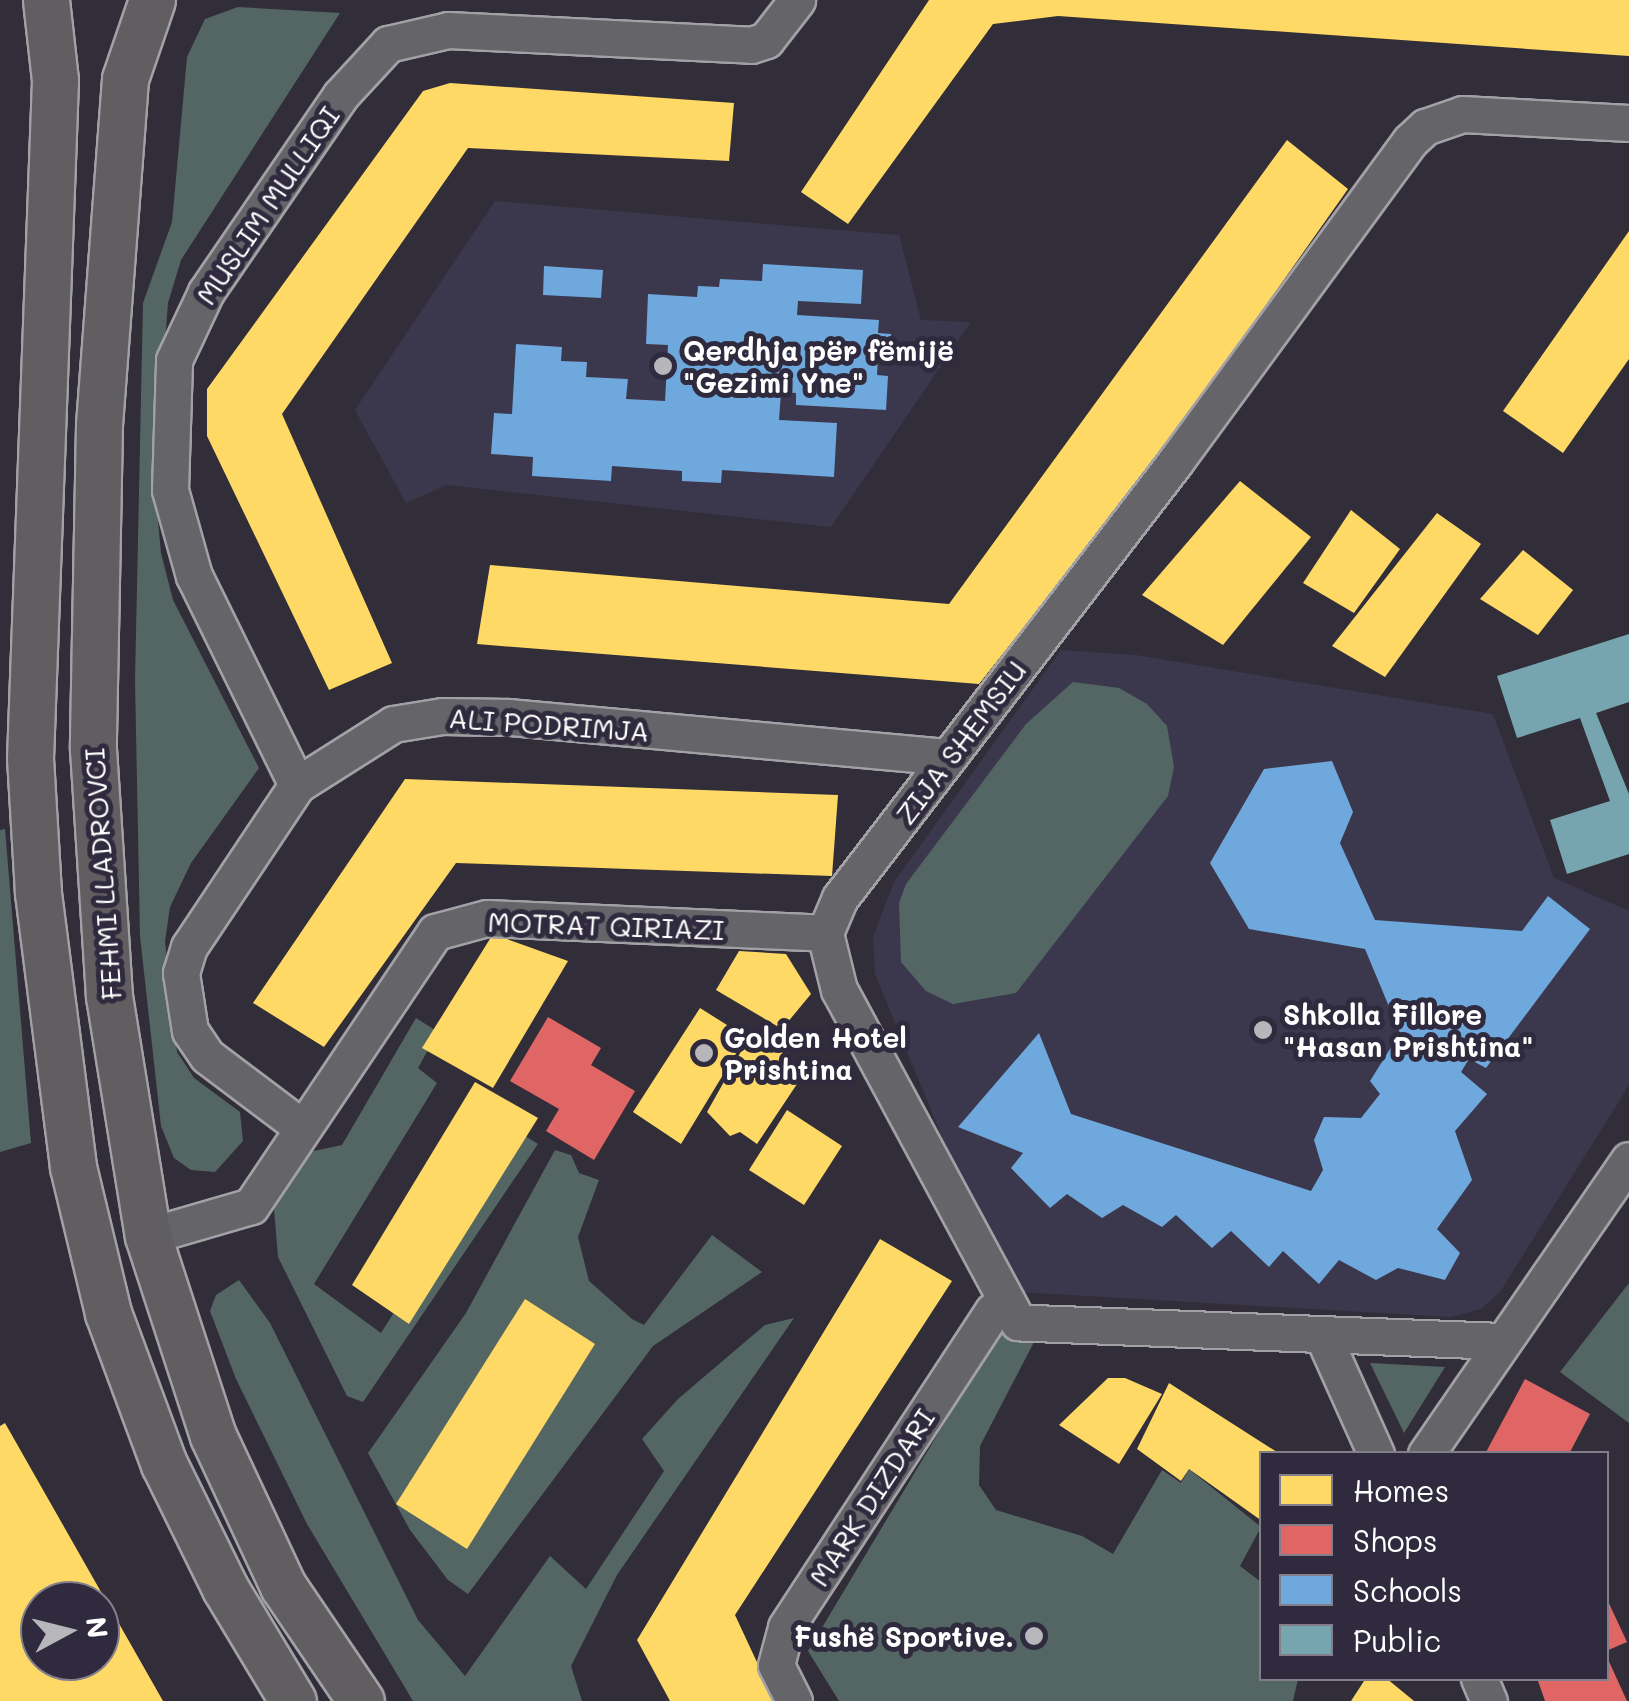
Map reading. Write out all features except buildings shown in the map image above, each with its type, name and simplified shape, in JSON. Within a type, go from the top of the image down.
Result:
[{"type":"main road","points":[[46,0],[55,80],[30,758],[38,892],[73,1167],[108,1313],[164,1464],[224,1588],[294,1701]]},
{"type":"main road","name":"FEHMI LLADROVCI","points":[[152,0],[137,29],[120,122],[93,580],[98,870],[109,996],[148,1236],[213,1436],[283,1586],[361,1701]]},
{"type":"street","name":"MUSLIM MULLIQI","points":[[297,784],[194,576],[170,490],[174,360],[206,292],[340,96],[388,44],[416,34],[486,30],[751,45],[766,40],[797,0]]},
{"type":"street","name":"ZIJA SHEMSIU","points":[[825,934],[840,898],[1425,127],[1478,114],[1629,123]]},
{"type":"street","name":"ALI PODRIMJA","points":[[300,1126],[207,1056],[190,1031],[181,973],[189,947],[297,784],[393,724],[442,716],[948,757]]},
{"type":"street","name":"MOTRAT QIRIAZI","points":[[148,1236],[238,1213],[260,1194],[300,1126],[434,932],[487,918],[825,934]]},
{"type":"street","points":[[825,934],[840,990],[1005,1306],[1018,1322],[1035,1327],[1502,1341]]},
{"type":"street","points":[[1428,1451],[1629,1160]]},
{"type":"street","name":"MARK DIZDARI","points":[[794,1701],[776,1665],[786,1626],[993,1312],[1005,1306]]},
{"type":"street","points":[[1323,1336],[1375,1451]]},
{"type":"shaded area","points":[[238,7],[340,13],[181,260],[168,303],[154,480],[161,553],[173,600],[259,768],[191,863],[170,907],[165,941],[177,1052],[194,1078],[240,1112],[243,1141],[215,1172],[191,1170],[174,1158],[161,1126],[140,936],[135,680],[143,303],[172,222],[187,57],[205,19]]},
{"type":"shaded area","name":"Qerdhja për fëmijë \"Gezimi Yne\"","points":[[495,201],[899,235],[921,320],[971,322],[831,527],[447,485],[406,503],[355,410]]},
{"type":"shaded area","name":"Shkolla Fillore \"Hasan Prishtina\"","points":[[1061,650],[1136,655],[1493,714],[1554,878],[1629,911],[1629,1085],[1500,1292],[1481,1309],[1451,1317],[1018,1292],[948,1151],[875,974],[873,937],[894,882]]},
{"type":"shaded area","points":[[1073,682],[1119,688],[1147,704],[1167,726],[1174,767],[1168,796],[1016,993],[953,1004],[926,991],[901,962],[899,903],[906,884],[1026,724]]},
{"type":"shaded area","points":[[5,829],[31,1143],[0,1152],[0,830]]},
{"type":"shaded area","points":[[416,1018],[438,1032],[418,1068],[437,1083],[314,1284],[381,1333],[511,1127],[538,1144],[363,1402],[347,1396],[278,1257],[273,1197],[286,1170],[309,1152],[342,1145]]},
{"type":"shaded area","points":[[555,1150],[571,1155],[579,1173],[599,1180],[578,1237],[589,1281],[632,1319],[644,1325],[712,1235],[762,1272],[653,1346],[468,1594],[448,1580],[410,1530],[368,1453],[466,1313]]},
{"type":"shaded area","points":[[239,1280],[270,1323],[418,1620],[465,1676],[550,1556],[586,1589],[664,1471],[642,1439],[678,1399],[765,1325],[794,1318],[617,1575],[571,1666],[582,1701],[413,1701],[307,1524],[236,1379],[210,1311],[216,1295]]},
{"type":"shaded area","points":[[1629,1283],[1629,1423],[1560,1372]]},
{"type":"shaded area","points":[[1000,1330],[1034,1342],[980,1446],[979,1485],[996,1510],[1082,1536],[1113,1554],[1162,1470],[1181,1483],[1189,1469],[1259,1525],[1240,1566],[1259,1580],[1259,1681],[1298,1681],[1293,1701],[839,1701],[808,1651]]},
{"type":"shaded area","points":[[1370,1363],[1445,1367],[1404,1433]]},
{"type":"place","name":"Qerdhja për fëmijë \"Gezimi Yne\"","points":[[663,366]]},
{"type":"place","name":"Shkolla Fillore \"Hasan Prishtina\"","points":[[1263,1030]]},
{"type":"place","name":"Golden Hotel Prishtina","points":[[704,1053]]},
{"type":"place","name":"Fushë Sportive.","points":[[1034,1636]]}]
